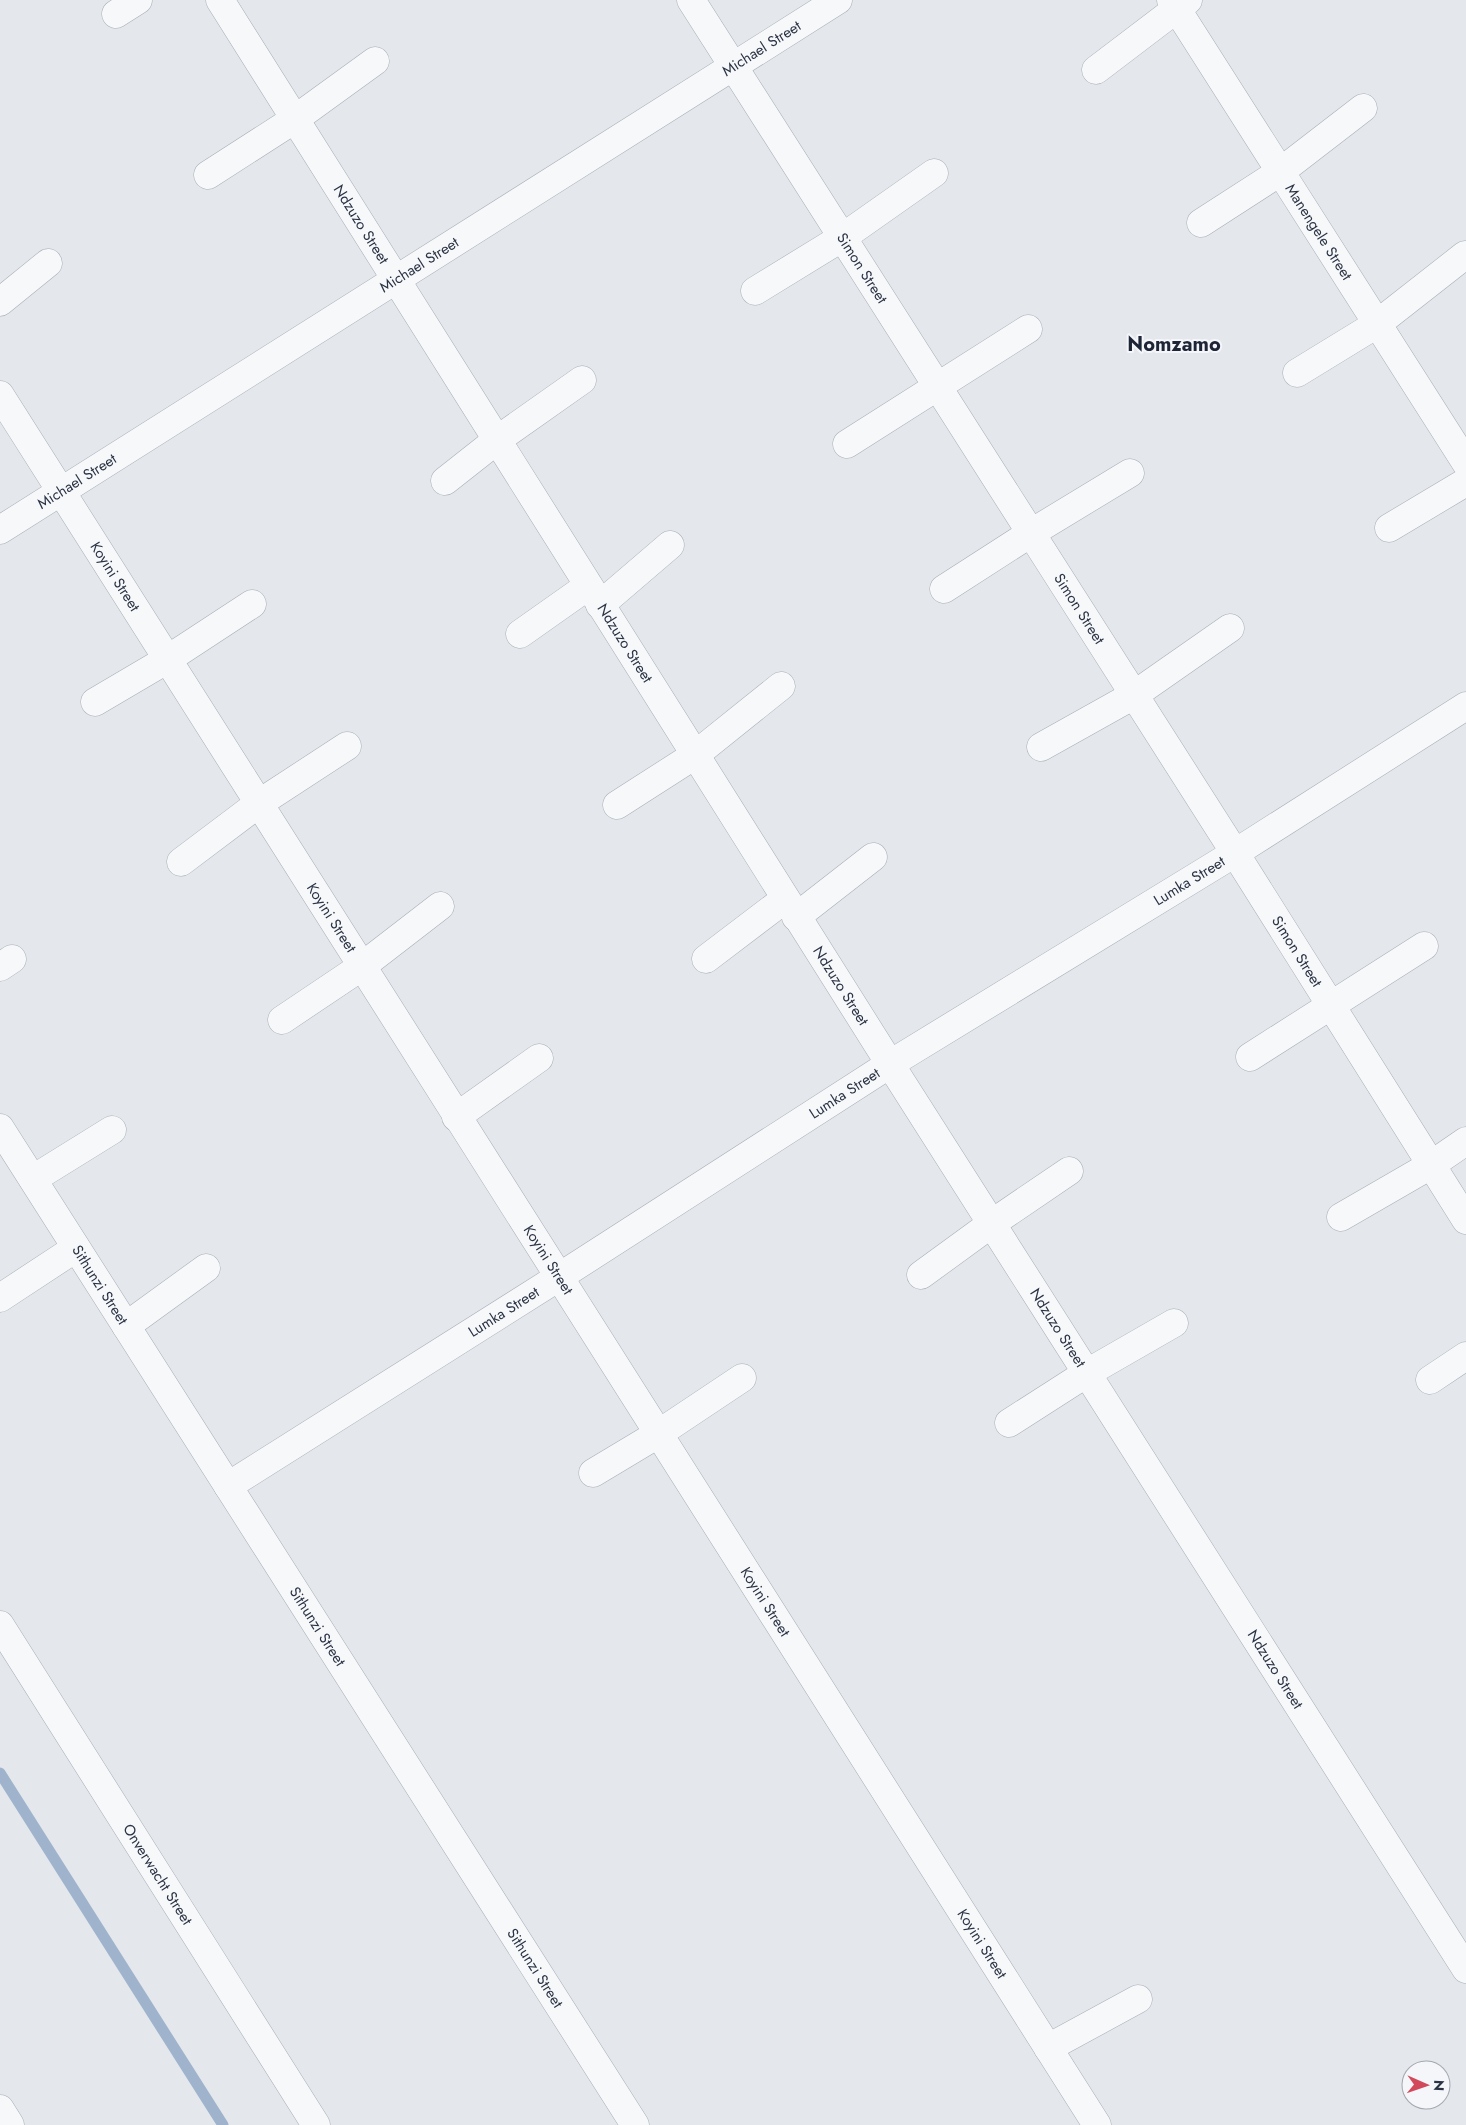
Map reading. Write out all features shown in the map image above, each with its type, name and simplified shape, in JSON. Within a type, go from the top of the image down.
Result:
[{"type":"street","name":"Ndzuzo Street","points":[[220,0],[791,908],[1466,1969]]},
{"type":"street","name":"Simon Street","points":[[692,0],[1235,853],[1466,1220]]},
{"type":"street","name":"Michael Street","points":[[0,530],[838,0]]},
{"type":"street","points":[[1096,70],[1179,3]]},
{"type":"street","name":"Manengele Street","points":[[1179,3],[1280,172],[1466,463]]},
{"type":"street","points":[[208,175],[295,119],[375,61]]},
{"type":"street","points":[[1201,223],[1280,172],[1363,108]]},
{"type":"street","points":[[755,291],[843,237],[934,173]]},
{"type":"street","points":[[1297,373],[1377,324],[1465,255]]},
{"type":"street","points":[[0,302],[48,264]]},
{"type":"street","points":[[847,444],[1028,329]]},
{"type":"street","points":[[445,481],[497,440],[582,380]]},
{"type":"street","name":"Koyini Street","points":[[0,395],[456,1117],[1097,2125]]},
{"type":"street","points":[[944,589],[1130,473]]},
{"type":"street","points":[[1389,528],[1466,482]]},
{"type":"street","points":[[520,634],[594,596],[670,545]]},
{"type":"street","points":[[95,702],[168,659],[252,604]]},
{"type":"street","points":[[1041,748],[1134,695],[1230,628]]},
{"type":"street","points":[[617,805],[695,755],[781,686]]},
{"type":"street","name":"Lumka Street","points":[[228,1486],[890,1064],[1235,853],[1466,706]]},
{"type":"street","points":[[181,862],[258,804],[347,746]]},
{"type":"street","points":[[706,959],[873,857]]},
{"type":"street","points":[[282,1020],[361,967],[440,906]]},
{"type":"street","points":[[1250,1057],[1424,946]]},
{"type":"street","points":[[456,1117],[539,1058]]},
{"type":"street","name":"Sithunzi Street","points":[[0,1128],[635,2125]]},
{"type":"street","points":[[33,1179],[112,1130]]},
{"type":"street","points":[[1341,1217],[1431,1165],[1466,1141]]},
{"type":"street","points":[[921,1275],[1069,1171]]},
{"type":"street","points":[[0,1298],[76,1248]]},
{"type":"street","points":[[126,1326],[206,1268]]},
{"type":"street","points":[[1009,1423],[1087,1373],[1174,1322]]},
{"type":"street","points":[[1430,1380],[1466,1356]]},
{"type":"street","points":[[593,1473],[658,1434],[742,1378]]},
{"type":"street","name":"Onverwacht Street","points":[[0,1625],[316,2125]]},
{"type":"street","points":[[1048,2048],[1138,1998]]},
{"type":"street","points":[[0,2109],[10,2125]]},
{"type":"waterway","points":[[0,1773],[223,2125]]},
{"type":"district","name":"Nomzamo","points":[[1174,344]]}]
